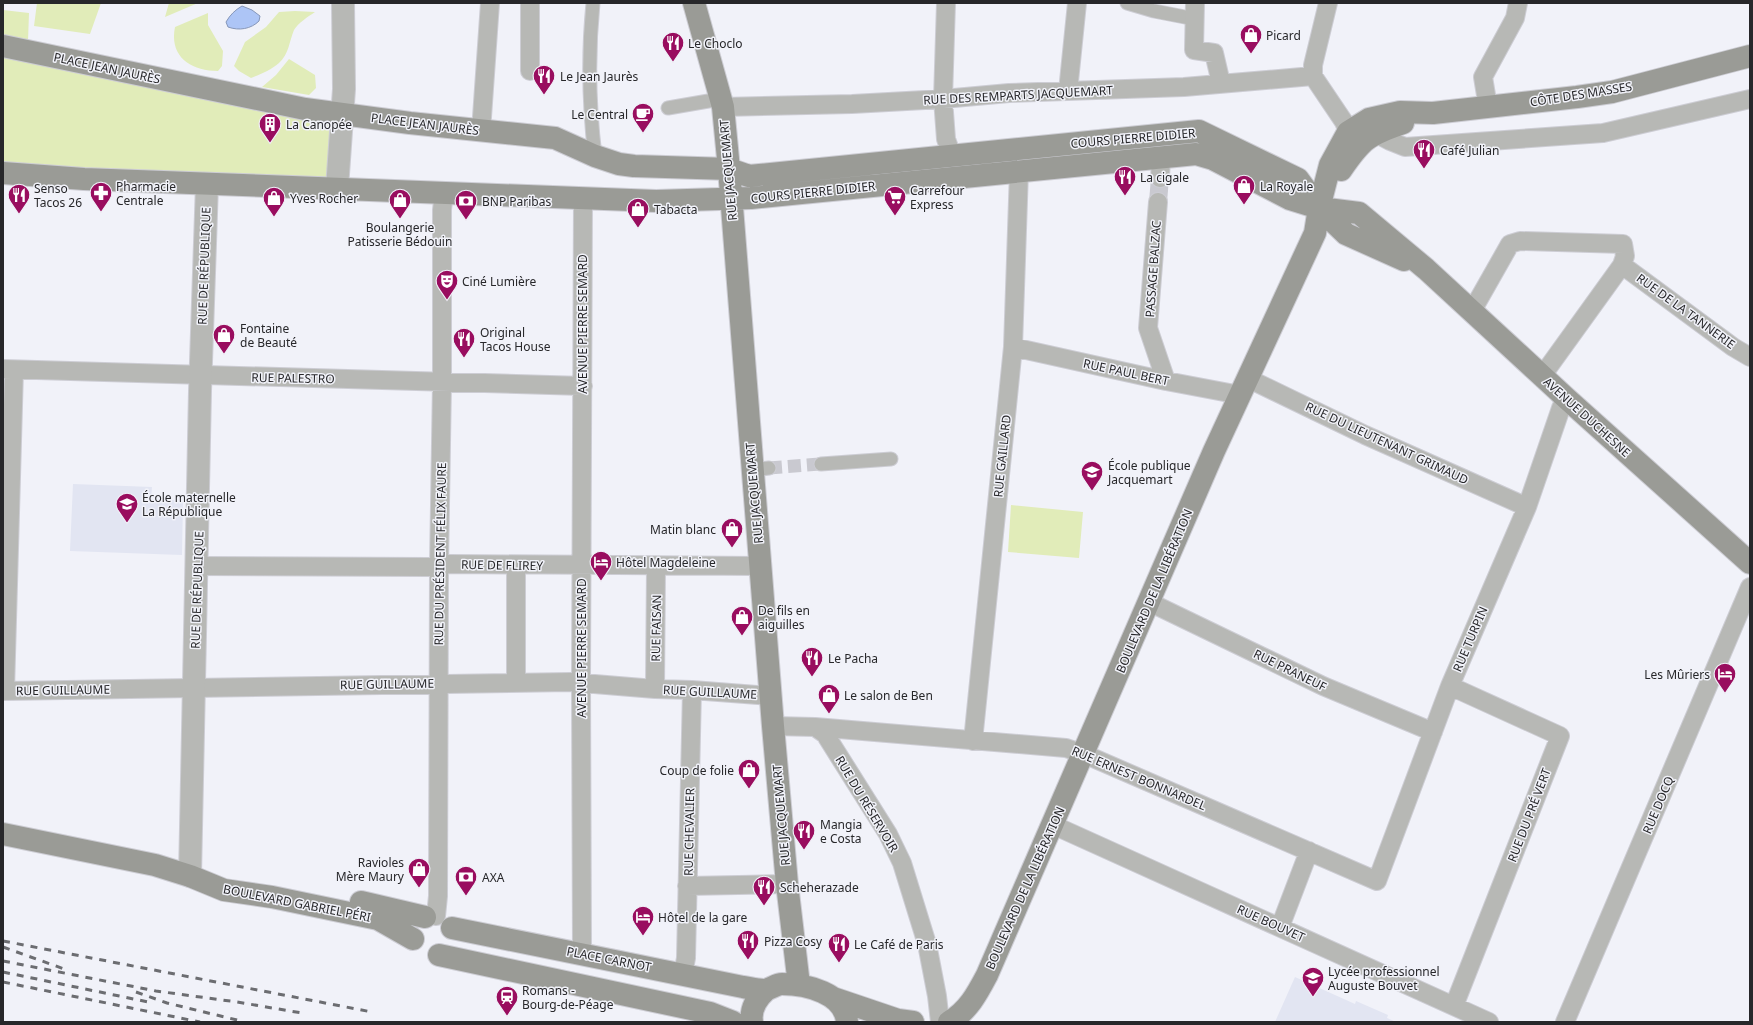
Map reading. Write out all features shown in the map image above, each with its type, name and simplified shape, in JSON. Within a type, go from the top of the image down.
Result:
[{"type":"main road","name":"RUE JACQUEMART","points":[[694,3],[722,103],[740,304],[760,469],[760,566],[787,884],[799,985]]},
{"type":"main road","name":"PLACE JEAN JAURÈS","points":[[3,46],[305,109],[482,132],[554,138],[595,156],[619,164],[634,166],[729,169]]},
{"type":"main road","name":"CÔTE DES MASSES","points":[[1319,208],[1352,140],[1369,119],[1400,112],[1432,113],[1612,92],[1750,56]]},
{"type":"main road","name":"CÔTE DES MASSES","points":[[1352,140],[1366,138],[1375,133],[1432,113]]},
{"type":"main road","name":"COURS PIERRE DIDIER","points":[[729,169],[749,176],[1199,131],[1298,179],[1319,208]]},
{"type":"main road","name":"COURS PIERRE DIDIER","points":[[730,199],[1019,171],[1160,168],[1196,154],[1213,159],[1290,199],[1319,208]]},
{"type":"main road","points":[[3,173],[208,184],[656,201],[730,199]]},
{"type":"main road","name":"AVENUE DUCHESNE","points":[[1319,208],[1346,234],[1426,269],[1566,398],[1750,563]]},
{"type":"main road","name":"BOULEVARD DE LA LIBÉRATION","points":[[949,1022],[959,1016],[972,1002],[987,975],[1244,387],[1315,233],[1319,208]]},
{"type":"main road","name":"BOULEVARD GABRIEL PÉRI","points":[[3,834],[155,865],[190,876],[224,890],[272,897],[378,919],[415,944]]},
{"type":"main road","name":"BOULEVARD GABRIEL PÉRI","points":[[190,876],[226,878],[380,906],[438,920]]},
{"type":"main road","points":[[439,955],[452,945],[454,934],[438,920],[416,923],[412,934],[415,944],[428,956],[439,955],[710,1014],[733,1022]]},
{"type":"main road","name":"PLACE CARNOT","points":[[438,920],[582,954],[743,987],[766,990],[780,984],[799,985],[820,991],[833,998],[842,1007],[847,1022]]},
{"type":"main road","points":[[752,1022],[752,1011],[754,1004],[759,996],[766,990]]},
{"type":"main road","points":[[833,998],[899,1021]]},
{"type":"street","points":[[337,188],[344,89],[343,3]]},
{"type":"street","points":[[482,132],[490,3]]},
{"type":"street","points":[[530,3],[530,71]]},
{"type":"street","points":[[593,3],[589,38],[595,156]]},
{"type":"street","points":[[946,3],[943,99],[946,139],[952,156]]},
{"type":"street","points":[[1068,91],[1077,3]]},
{"type":"street","points":[[1127,3],[1154,11],[1195,11],[1194,50],[1214,53],[1221,83]]},
{"type":"street","points":[[1328,3],[1313,65],[1313,76],[1344,122],[1352,140]]},
{"type":"street","points":[[1488,107],[1483,77],[1515,18],[1518,3]]},
{"type":"street","name":"RUE DES REMPARTS JACQUEMART","points":[[722,103],[852,104],[943,99],[1009,93],[1184,87],[1313,76]]},
{"type":"street","points":[[1375,133],[1405,147],[1603,133],[1750,99]]},
{"type":"street","points":[[668,108],[722,103]]},
{"type":"street","name":"RUE GAILLARD","points":[[973,741],[1013,347],[1019,171]]},
{"type":"street","name":"RUE DE RÉPUBLIQUE","points":[[190,876],[201,376],[208,184]]},
{"type":"street","name":"RUE DU PRÉSIDENT FÉLIX FAURE","points":[[438,920],[439,566],[442,382],[442,210],[444,192]]},
{"type":"street","name":"AVENUE PIERRE SEMARD","points":[[582,954],[581,324],[583,301],[583,198]]},
{"type":"street","name":"PASSAGE BALZAC","points":[[1158,202],[1148,328],[1166,381]]},
{"type":"street","points":[[1472,311],[1510,244],[1520,241],[1623,244],[1625,256],[1622,265],[1542,376]]},
{"type":"street","name":"RUE DE LA TANNERIE","points":[[1622,265],[1733,347],[1750,357]]},
{"type":"street","name":"RUE PAUL BERT","points":[[1013,347],[1166,381],[1244,387]]},
{"type":"street","points":[[4,691],[8,370]]},
{"type":"street","name":"RUE PALESTRO","points":[[8,370],[582,386]]},
{"type":"street","name":"RUE DU LIEUTENANT GRIMAUD","points":[[1244,387],[1365,435],[1527,506]]},
{"type":"street","name":"RUE TURPIN","points":[[1377,881],[1450,686],[1527,506],[1561,408],[1566,398]]},
{"type":"street","points":[[821,464],[891,459]]},
{"type":"street","name":"RUE DE FLIREY","points":[[197,566],[439,566],[450,564],[760,566]]},
{"type":"street","points":[[516,565],[516,682]]},
{"type":"street","name":"RUE FAISAN","points":[[655,689],[656,566]]},
{"type":"street","name":"RUE DOCQ","points":[[1565,1022],[1750,587]]},
{"type":"street","name":"RUE PRANEUF","points":[[1149,602],[1323,686],[1433,732]]},
{"type":"street","name":"RUE GUILLAUME","points":[[4,691],[439,683],[581,682],[655,689],[692,690],[770,696]]},
{"type":"street","name":"RUE DU PRÉ VERT","points":[[1450,686],[1560,736],[1454,1006]]},
{"type":"street","name":"RUE CHEVALIER","points":[[683,974],[686,958],[692,690]]},
{"type":"street","points":[[773,726],[815,727]]},
{"type":"street","name":"RUE ERNEST BONNARDEL","points":[[815,727],[1066,748],[1084,754],[1377,881]]},
{"type":"street","name":"RUE DU RÉSERVOIR","points":[[815,727],[825,734],[888,834],[902,862],[927,944],[937,996],[940,1022]]},
{"type":"street","name":"RUE BOUVET","points":[[1053,825],[1489,1022]]},
{"type":"street","points":[[1280,927],[1308,851]]},
{"type":"street","points":[[687,886],[787,884]]},
{"type":"shaded area","name":"École maternelle La République","points":[[73,484],[152,487],[151,499],[183,500],[182,555],[70,551]]},
{"type":"shaded area","name":"Lycée professionnel Auguste Bouvet","points":[[1295,977],[1355,1004],[1356,1001],[1388,1015],[1387,1018],[1396,1022],[1275,1022]]},
{"type":"green space","points":[[37,3],[101,3],[90,34],[34,26]]},
{"type":"green space","points":[[169,3],[198,3],[165,17]]},
{"type":"green space","points":[[3,10],[29,13],[28,41],[3,36]]},
{"type":"green space","points":[[279,12],[315,12],[296,27],[292,34],[287,52],[279,63],[269,70],[251,78],[239,71],[234,66],[245,42],[266,27]]},
{"type":"green space","points":[[208,13],[208,25],[223,51],[222,66],[218,71],[191,65],[184,60],[175,46],[175,27]]},
{"type":"green space","points":[[3,56],[332,120],[328,183],[3,166]]},
{"type":"green space","points":[[289,59],[315,75],[316,88],[309,95],[262,87],[276,75]]},
{"type":"green space","points":[[1011,505],[1083,512],[1079,558],[1008,552]]},
{"type":"water","points":[[242,6],[252,10],[260,16],[259,21],[252,26],[245,28],[236,29],[228,27],[226,22],[228,19],[237,9]]},
{"type":"tunnel","points":[[1158,202],[1160,178]]},
{"type":"tunnel","points":[[769,468],[821,464]]},
{"type":"railway","points":[[3,941],[372,1012]]},
{"type":"railway","points":[[3,947],[67,970]]},
{"type":"railway","points":[[3,961],[156,991],[302,1013]]},
{"type":"railway","points":[[3,972],[153,1003]]},
{"type":"railway","points":[[3,982],[200,1022]]},
{"type":"railway","points":[[136,992],[167,1003],[241,1021]]},
{"type":"place","name":"Picard","points":[[1251,54]]},
{"type":"place","name":"Le Choclo","points":[[673,62]]},
{"type":"place","name":"Le Jean Jaurès","points":[[544,96]]},
{"type":"place","name":"Le Central","points":[[643,134]]},
{"type":"place","name":"La Canopée","points":[[270,144]]},
{"type":"place","name":"Café Julian","points":[[1424,170]]},
{"type":"place","name":"La cigale","points":[[1125,196]]},
{"type":"place","name":"La Royale","points":[[1244,206]]},
{"type":"place","name":"Pharmacie Centrale","points":[[101,212]]},
{"type":"place","name":"Senso Tacos 26","points":[[19,214]]},
{"type":"place","name":"Carrefour Express","points":[[895,216]]},
{"type":"place","name":"Yves Rocher","points":[[274,218]]},
{"type":"place","name":"Boulangerie Patisserie Bédouin","points":[[400,220]]},
{"type":"place","name":"BNP Paribas","points":[[466,220]]},
{"type":"place","name":"Tabacta","points":[[638,228]]},
{"type":"place","name":"Ciné Lumière","points":[[447,300]]},
{"type":"place","name":"Fontaine de Beauté","points":[[224,354]]},
{"type":"place","name":"Original Tacos House","points":[[464,358]]},
{"type":"place","name":"École publique Jacquemart","points":[[1092,492]]},
{"type":"place","name":"École maternelle La République","points":[[127,524]]},
{"type":"place","name":"Matin blanc","points":[[732,548]]},
{"type":"place","name":"Hôtel Magdeleine","points":[[601,582]]},
{"type":"place","name":"De fils en aiguilles","points":[[742,636]]},
{"type":"place","name":"Le Pacha","points":[[812,678]]},
{"type":"place","name":"Les Mûriers","points":[[1725,694]]},
{"type":"place","name":"Le salon de Ben","points":[[829,714]]},
{"type":"place","name":"Coup de folie","points":[[749,790]]},
{"type":"place","name":"Mangia e Costa","points":[[804,850]]},
{"type":"place","name":"Ravioles Mère Maury","points":[[419,888]]},
{"type":"place","name":"AXA","points":[[466,896]]},
{"type":"place","name":"Scheherazade","points":[[764,906]]},
{"type":"place","name":"Hôtel de la gare","points":[[643,936]]},
{"type":"place","name":"Pizza Cosy","points":[[748,960]]},
{"type":"place","name":"Le Café de Paris","points":[[839,964]]},
{"type":"place","name":"Lycée professionnel Auguste Bouvet","points":[[1313,998]]},
{"type":"place","name":"Romans - Bourg-de-Péage","points":[[507,1016]]}]
